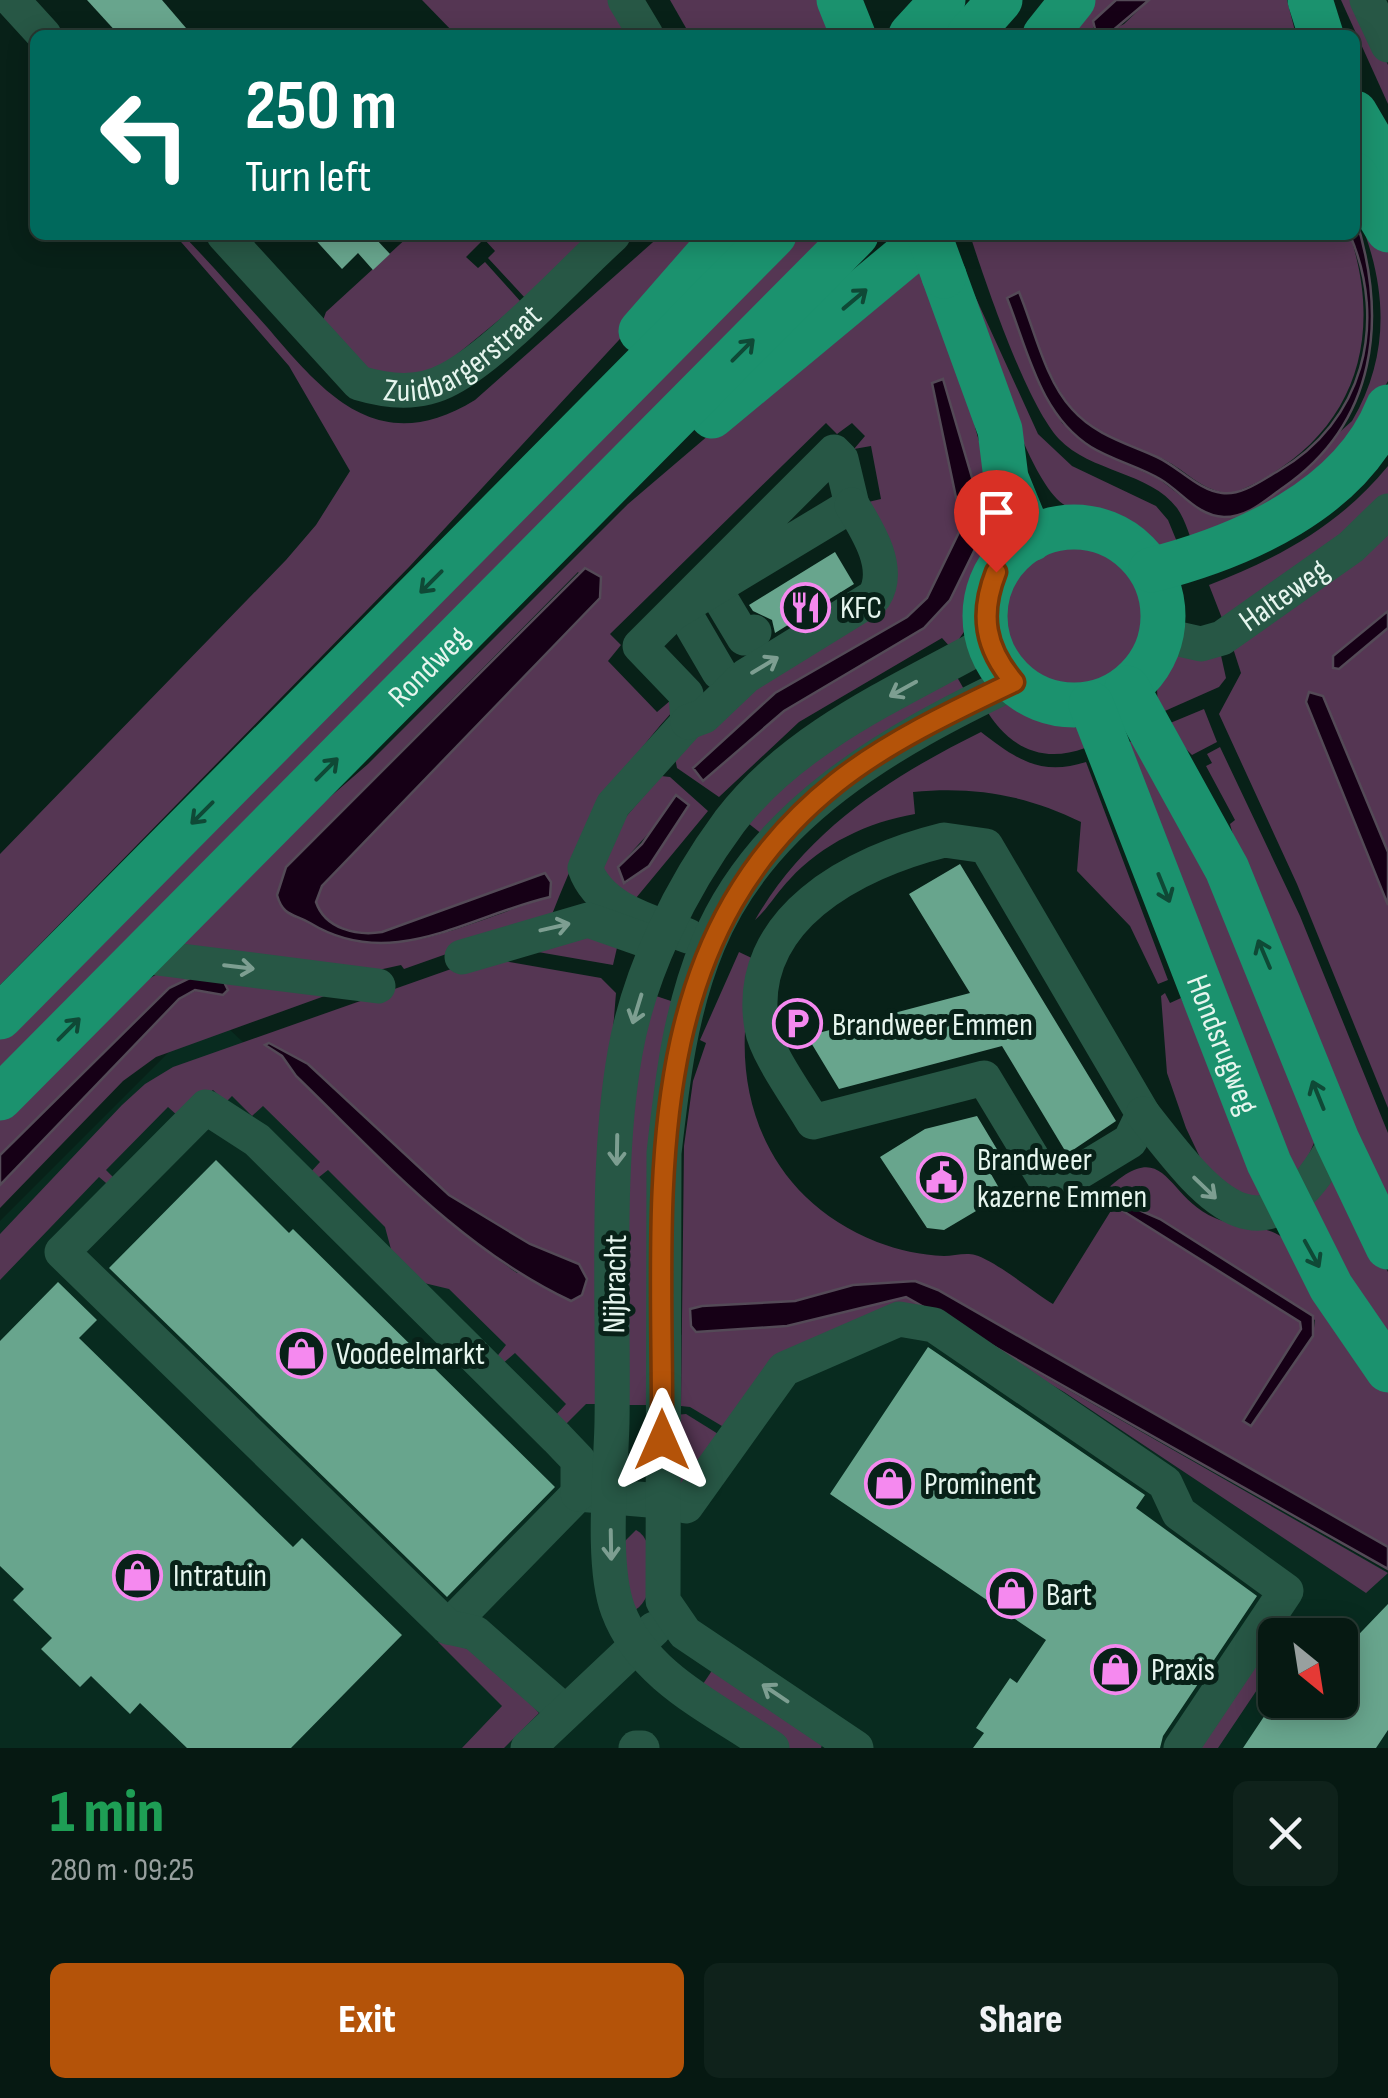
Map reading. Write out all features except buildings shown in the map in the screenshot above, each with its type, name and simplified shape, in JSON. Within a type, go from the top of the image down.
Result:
[{"type":"main road","points":[[916,30],[943,0]]},
{"type":"main road","points":[[973,30],[1000,0]]},
{"type":"main road","points":[[1049,30],[1073,0]]},
{"type":"main road","points":[[1310,0],[1319,30]]},
{"type":"main road","points":[[1360,122],[1388,169]]},
{"type":"main road","points":[[1360,183],[1388,230]]},
{"type":"main road","points":[[500,513],[600,378],[722,240]]},
{"type":"main road","name":"Rondweg","points":[[0,1018],[769,240]]},
{"type":"main road","name":"Rondweg","points":[[0,1098],[851,240]]},
{"type":"main road","points":[[551,544],[934,248],[1000,430],[1029,467],[1045,533]]},
{"type":"main road","points":[[1158,601],[1134,549],[1111,535],[1086,528],[1045,533],[996,572],[985,618],[989,642],[1014,682],[1037,698],[1064,705],[1109,696],[1149,664],[1158,601],[1191,559],[1274,524],[1316,496],[1367,443],[1388,407]]},
{"type":"main road","points":[[1158,601],[1306,531],[1361,487],[1388,452]]},
{"type":"main road","points":[[1109,696],[1227,870],[1336,1140],[1388,1247]]},
{"type":"main road","name":"Hondsrugweg","points":[[1109,696],[1287,1204],[1331,1287],[1388,1370]]},
{"type":"street","points":[[12,0],[39,30]]},
{"type":"street","points":[[626,0],[643,30]]},
{"type":"street","points":[[1367,0],[1388,45]]},
{"type":"street","name":"Zuidbargerstraat","points":[[229,240],[359,384],[388,392],[417,390],[448,380],[478,358],[608,240]]},
{"type":"street","points":[[688,722],[686,694],[640,646],[834,452],[841,459],[852,505],[882,570],[882,584],[874,598],[746,676],[704,716],[688,722],[613,805],[585,868],[590,881],[612,903],[668,928],[712,936],[766,957]]},
{"type":"street","points":[[677,610],[852,505]]},
{"type":"street","name":"Halteweg","points":[[1158,601],[1201,644],[1222,638],[1288,587],[1351,547],[1388,511]]},
{"type":"street","points":[[714,588],[744,638],[754,632]]},
{"type":"street","points":[[677,610],[720,672]]},
{"type":"street","name":"Nijbracht","points":[[772,1748],[668,1679],[634,1643],[618,1609],[612,1582],[594,1496],[623,1069],[639,1000],[668,928],[732,819],[778,772],[844,721],[989,642]]},
{"type":"street","name":"Nijbracht","points":[[671,1617],[660,1576],[674,1504],[664,1153],[681,1028],[712,936],[770,848],[836,783],[1014,682]]},
{"type":"street","points":[[1143,1114],[1130,1141],[1051,1188],[984,1078],[814,1122],[762,1031],[762,974],[766,957],[804,910],[845,878],[891,853],[944,840],[986,846],[1143,1114],[1208,1194],[1230,1209],[1260,1213],[1287,1204],[1314,1178],[1336,1140]]},
{"type":"street","points":[[462,957],[588,920],[644,940],[668,928]]},
{"type":"street","points":[[142,956],[378,986]]},
{"type":"street","points":[[565,1712],[475,1633],[448,1627],[62,1252],[206,1107],[257,1140],[558,1438],[578,1460],[594,1496]]},
{"type":"street","points":[[448,1627],[594,1496],[674,1504],[784,1368],[899,1319],[934,1325],[1165,1483],[1179,1513],[1286,1591],[1181,1748]]},
{"type":"street","points":[[528,1748],[634,1643],[671,1617],[685,1633],[856,1748]]},
{"type":"shaded area","points":[[422,0],[611,0],[629,30],[451,30]]},
{"type":"shaded area","points":[[670,0],[825,0],[830,30],[687,30]]},
{"type":"shaded area","points":[[1093,0],[1116,0],[1093,21],[1094,30],[1068,30]]},
{"type":"shaded area","points":[[1116,0],[1149,0],[1113,30],[1095,30],[1093,21]]},
{"type":"shaded area","points":[[1149,0],[1287,0],[1295,30],[1112,30]]},
{"type":"shaded area","points":[[1341,0],[1358,0],[1388,65],[1388,104],[1360,42],[1360,30],[1355,30]]},
{"type":"shaded area","points":[[1381,231],[1388,253],[1388,381],[1343,460],[1195,551],[1180,513],[1165,496],[1072,450],[1046,422],[1008,342],[972,240],[1351,240],[1364,318],[1359,356],[1348,391],[1330,422],[1304,450],[1272,474],[1234,493],[1208,488],[1164,460],[1107,437],[1089,425],[1061,393],[1019,293],[1008,298],[1040,387],[1062,423],[1091,447],[1159,479],[1199,510],[1223,517],[1255,508],[1352,421],[1364,398],[1378,353],[1380,329],[1378,282],[1365,234]]},
{"type":"shaded area","points":[[1360,236],[1371,293],[1372,330],[1367,366],[1356,400],[1339,432],[1315,461],[1284,487],[1256,507],[1224,517],[1206,512],[1160,479],[1108,456],[1074,434],[1059,418],[1038,380],[1007,298],[1019,292],[1054,384],[1072,409],[1091,426],[1165,461],[1213,491],[1237,492],[1278,471],[1307,450],[1330,426],[1348,398],[1360,368],[1366,336],[1367,303],[1352,240],[1360,240]]},
{"type":"shaded area","points":[[179,240],[188,240],[333,396],[382,421],[410,423],[441,417],[475,400],[655,240],[711,240],[410,566],[0,985],[0,854],[286,560],[316,525],[350,471],[289,366]]},
{"type":"shaded area","points":[[405,240],[483,240],[466,257],[478,268],[485,262],[521,302],[433,374],[371,374],[322,323],[326,312]]},
{"type":"shaded area","points":[[485,240],[589,240],[525,298],[488,258],[495,251]]},
{"type":"shaded area","points":[[790,240],[834,240],[0,1080],[0,1038]]},
{"type":"shaded area","points":[[915,259],[968,378],[975,427],[1003,527],[976,580],[966,629],[952,649],[942,638],[799,722],[719,797],[677,768],[675,758],[741,686],[881,605],[864,503],[881,499],[871,446],[854,449],[865,436],[852,423],[837,434],[826,423],[610,634],[621,645],[608,661],[657,712],[671,700],[673,711],[634,758],[602,808],[551,917],[404,969],[401,965],[365,973],[173,943],[231,883],[368,764],[628,504]],"holes":[[[578,572],[600,598],[322,886],[316,902],[335,924],[372,933],[544,873],[550,897],[458,929],[396,942],[365,942],[335,935],[305,919],[286,867]]]},
{"type":"shaded area","points":[[964,272],[1038,434],[1072,466],[1156,506],[1168,520],[1182,554],[1158,546],[1114,521],[1070,508],[1048,488],[1005,397]]},
{"type":"shaded area","points":[[943,379],[983,515],[979,541],[950,600],[924,628],[784,711],[703,781],[693,768],[775,693],[907,617],[927,598],[962,526],[932,383]]},
{"type":"shaded area","points":[[1388,466],[1388,496],[1225,626],[1209,585],[1307,538],[1350,506]]},
{"type":"shaded area","points":[[1388,520],[1388,611],[1333,656],[1340,669],[1388,628],[1388,852],[1323,696],[1306,702],[1388,905],[1388,1108],[1297,884],[1219,714],[1241,673],[1231,642]]},
{"type":"shaded area","points":[[1075,544],[1103,550],[1126,566],[1142,589],[1148,617],[1142,645],[1126,668],[1103,684],[1075,690],[1047,684],[1024,668],[1008,645],[1002,617],[1008,589],[1024,566],[1047,550]]},
{"type":"shaded area","points":[[585,568],[601,577],[600,598],[322,886],[316,902],[327,919],[343,929],[372,933],[545,873],[551,882],[550,897],[400,942],[371,943],[340,937],[286,911],[277,895],[286,867]]},
{"type":"shaded area","points":[[1388,611],[1388,628],[1339,669],[1333,668],[1333,656]]},
{"type":"shaded area","points":[[1175,651],[1220,651],[1226,678],[1219,687],[1158,714],[1157,687]]},
{"type":"shaded area","points":[[953,670],[969,698],[768,839],[743,819],[764,795]]},
{"type":"shaded area","points":[[1309,692],[1323,696],[1388,852],[1388,905],[1306,702]]},
{"type":"shaded area","points":[[1000,702],[1083,731],[1085,748],[1053,754],[1026,748],[1003,731],[984,706]]},
{"type":"shaded area","points":[[1204,709],[1217,742],[1192,755],[1163,726]]},
{"type":"shaded area","points":[[981,732],[1017,757],[1042,766],[1086,762],[1168,980],[1158,984],[1130,926],[1077,871],[1081,822],[1040,805],[999,795],[957,790],[913,792],[915,814],[863,829],[831,845],[803,866],[755,920],[799,859],[853,809],[915,768]]},
{"type":"shaded area","points":[[1138,738],[1201,847],[1318,1134],[1299,1177],[1115,749]]},
{"type":"shaded area","points":[[1220,747],[1300,916],[1388,1133],[1388,1216],[1241,863],[1230,824],[1235,820],[1206,766],[1212,763],[1207,754]]},
{"type":"shaded area","points":[[661,776],[670,777],[708,811],[636,898],[619,889],[603,871],[606,840]],"holes":[[[676,795],[688,805],[649,866],[626,883],[618,867],[658,823]]]},
{"type":"shaded area","points":[[676,795],[689,805],[649,866],[624,883],[618,867],[642,844]]},
{"type":"shaded area","points":[[579,927],[619,939],[613,965],[538,952]]},
{"type":"shaded area","points":[[739,952],[758,961],[748,1004],[748,1088],[759,1127],[778,1162],[803,1194],[836,1221],[877,1242],[927,1255],[984,1258],[1053,1304],[1112,1209],[1096,1200],[1137,1169],[1151,1168],[1162,1173],[1198,1208],[1215,1218],[1273,1232],[1293,1245],[1388,1391],[1388,1547],[938,1290],[919,1284],[883,1283],[792,1301],[690,1309],[700,1332],[787,1326],[906,1297],[1388,1573],[1366,1593],[1064,1392],[931,1315],[897,1311],[727,1429],[690,1407],[681,1406],[684,1146],[693,1081],[706,1043],[700,1040]],"holes":[[[1115,1206],[1315,1320],[1313,1336],[1251,1425],[1243,1420],[1301,1329],[1300,1322]]]},
{"type":"shaded area","points":[[504,961],[601,978],[616,993],[606,1117],[600,1404],[586,1404],[563,1427],[554,1417],[566,1404],[515,1353],[501,1365],[495,1359],[506,1345],[449,1289],[424,1283],[392,1253],[385,1227],[328,1170],[314,1181],[308,1175],[320,1162],[263,1106],[252,1116],[232,1096],[226,1102],[213,1090],[178,1116],[168,1107],[106,1170],[118,1182],[112,1188],[99,1177],[0,1280],[0,1234],[145,1084],[173,1067],[454,968]],"holes":[[[269,1043],[308,1064],[449,1195],[530,1244],[573,1261],[517,1273],[402,1179],[296,1076],[282,1056],[266,1046]]]},
{"type":"shaded area","points":[[159,973],[344,989],[156,1057],[123,1081],[0,1208],[0,1185],[179,999],[199,989],[223,995],[227,986],[169,988],[0,1155],[0,1118],[145,981]]},
{"type":"shaded area","points":[[196,975],[224,982],[228,990],[223,995],[195,990],[179,999],[0,1185],[0,1155],[169,988]]},
{"type":"shaded area","points":[[1165,993],[1170,1003],[1181,998],[1271,1197],[1253,1201],[1206,1170],[1167,1073],[1161,996]]},
{"type":"shaded area","points":[[650,994],[680,1004],[653,1405],[621,1405],[625,1145]]},
{"type":"shaded area","points":[[210,1011],[405,1194],[593,1316],[693,1337],[779,1332],[919,1303],[1388,1572],[1388,1748],[0,1748],[0,1221]]},
{"type":"shaded area","points":[[269,1043],[308,1064],[449,1195],[530,1244],[579,1264],[587,1279],[582,1295],[571,1301],[531,1280],[458,1229],[360,1139],[296,1076],[282,1056],[265,1045]]},
{"type":"shaded area","points":[[1333,1166],[1388,1272],[1388,1347],[1320,1240],[1311,1196]]},
{"type":"shaded area","points":[[1116,1200],[1160,1219],[1313,1316],[1313,1336],[1251,1426],[1243,1421],[1301,1329],[1300,1322],[1115,1206]]},
{"type":"shaded area","points":[[915,1281],[938,1290],[1388,1547],[1388,1569],[906,1297],[787,1326],[696,1332],[691,1326],[690,1309],[702,1306],[795,1301],[853,1285]]},
{"type":"shaded area","points":[[686,1414],[723,1437],[688,1488],[674,1487],[675,1415]]},
{"type":"shaded area","points":[[636,1530],[648,1545],[652,1570],[648,1594],[635,1610],[621,1585],[624,1542]]},
{"type":"shaded area","points":[[438,1642],[454,1644],[482,1657],[539,1713],[504,1748],[462,1748],[502,1706]]},
{"type":"shaded area","points":[[1258,1657],[1258,1688],[1218,1748],[1197,1748]]},
{"type":"shaded area","points":[[717,1663],[821,1748],[787,1748],[699,1690]]},
{"type":"place","name":"KFC","points":[[805,607]]},
{"type":"place","name":"Brandweer Emmen","points":[[797,1024]]},
{"type":"place","name":"Brandweer kazerne Emmen","points":[[942,1177]]},
{"type":"place","name":"Voodeelmarkt","points":[[301,1353]]},
{"type":"place","name":"Prominent","points":[[889,1483]]},
{"type":"place","name":"Intratuin","points":[[138,1575]]},
{"type":"place","name":"Bart","points":[[1011,1594]]},
{"type":"place","name":"Praxis","points":[[1116,1669]]},
{"type":"route","points":[[662,1440],[664,1153],[681,1028],[708,944],[731,902],[770,848],[836,783],[1014,682],[999,664],[989,642],[985,618],[996,572]]}]
